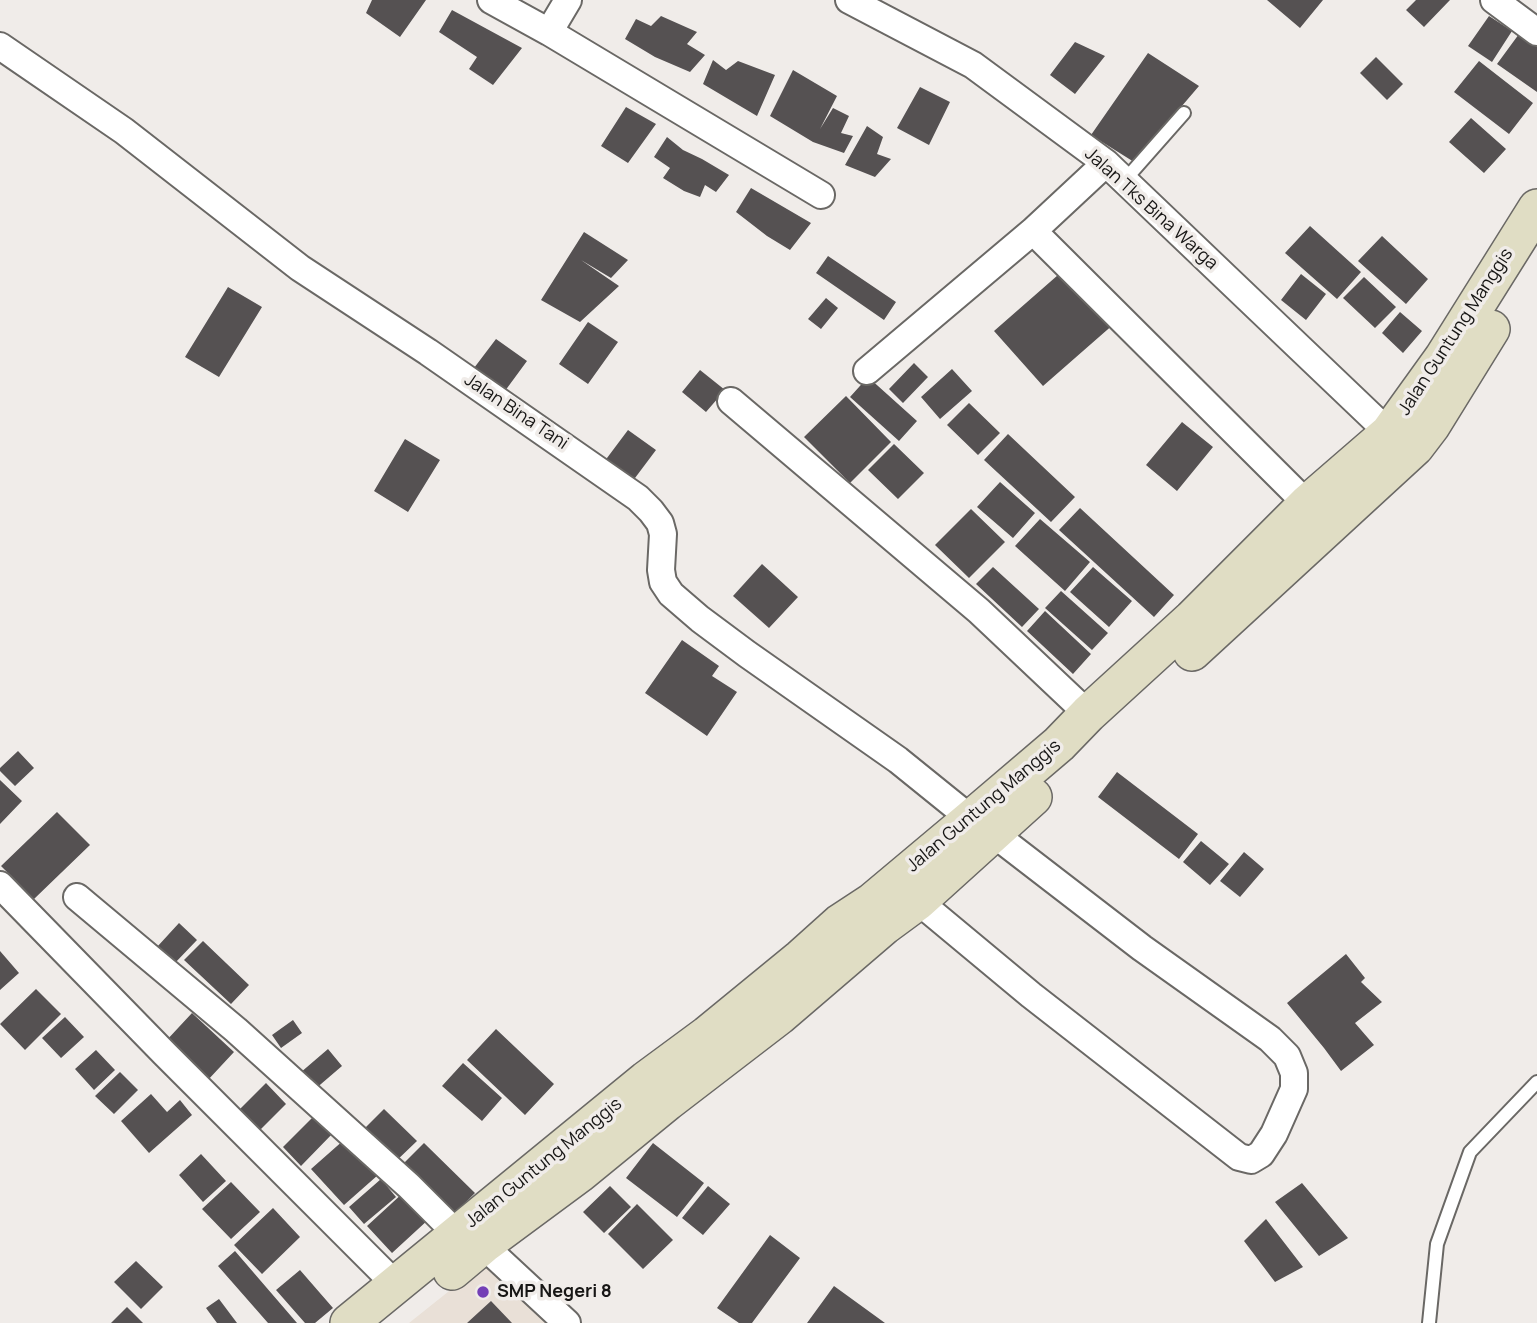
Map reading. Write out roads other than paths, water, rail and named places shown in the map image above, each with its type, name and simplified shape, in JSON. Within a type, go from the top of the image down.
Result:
[{"type":"street","points":[[491,0],[821,195]]},
{"type":"street","points":[[549,32],[568,0]]},
{"type":"street","name":"Jalan Tks Bina Warga","points":[[849,0],[973,65],[1115,172],[1389,433]]},
{"type":"street","points":[[1494,0],[1537,32]]},
{"type":"street","name":"Jalan Bina Tani","points":[[0,46],[124,131],[300,268],[428,352],[638,498],[660,523],[663,534],[663,582],[671,594],[700,619],[889,753],[1142,948],[1270,1039],[1287,1056],[1294,1073],[1294,1090],[1261,1154],[1251,1160],[1239,1157],[1072,1027],[918,901]]},
{"type":"street","points":[[867,371],[1033,230],[1115,172]]},
{"type":"street","name":"Jalan Guntung Manggis","points":[[349,1323],[396,1285],[570,1181],[779,1016],[884,926],[918,901],[1088,713],[1192,619],[1307,504],[1389,433],[1443,358],[1537,208]]},
{"type":"street","points":[[1033,230],[1307,504]]},
{"type":"street","name":"Jalan Guntung Manggis","points":[[386,1323],[470,1240],[646,1080],[727,1018],[840,923],[983,826],[1415,447],[1431,426],[1537,254]]},
{"type":"street","points":[[731,401],[979,611],[1088,713]]},
{"type":"street","points":[[0,885],[396,1285]]},
{"type":"street","points":[[77,897],[236,1030],[470,1240],[567,1323]]},
{"type":"lane","points":[[1115,172],[1184,113]]},
{"type":"lane","points":[[1429,1323],[1437,1244],[1470,1152],[1537,1082]]},
{"type":"place","name":"SMP Negeri 8","points":[[483,1292]]}]
